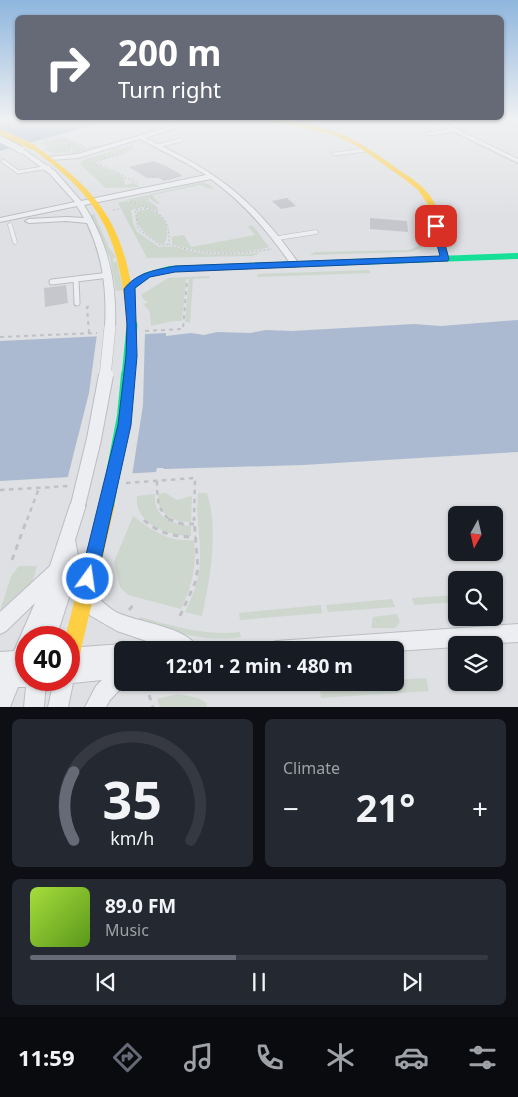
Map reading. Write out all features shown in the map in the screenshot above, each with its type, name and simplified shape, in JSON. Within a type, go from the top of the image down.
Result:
[{"type":"street","points":[[32,152],[50,163],[64,167],[95,200],[120,249],[129,289],[132,325],[130,377],[124,425],[107,505],[77,626]]},
{"type":"street","points":[[50,163],[79,160],[104,152]]},
{"type":"street","points":[[169,152],[213,176],[247,203],[278,238],[295,264]]},
{"type":"street","points":[[369,152],[412,182],[425,195],[433,209],[439,242],[445,259]]},
{"type":"street","points":[[500,152],[518,161]]},
{"type":"street","points":[[64,167],[68,161],[79,160]]},
{"type":"street","points":[[34,626],[58,568],[78,505],[101,409],[107,369],[110,327],[108,275],[101,247],[81,207],[50,163]]},
{"type":"street","points":[[0,228],[81,207],[95,200],[213,176]]},
{"type":"street","points":[[56,209],[63,200],[68,188]]},
{"type":"street","points":[[0,220],[56,209],[81,207]]},
{"type":"street","points":[[29,221],[66,219],[89,221]]},
{"type":"street","points":[[129,289],[142,277],[163,270],[518,256]]},
{"type":"street","points":[[51,626],[68,576],[69,556],[67,538]]},
{"type":"street","points":[[0,625],[58,568]]},
{"type":"street","points":[[84,598],[93,608],[112,621],[174,641]]},
{"type":"street","points":[[398,641],[518,632]]},
{"type":"street","points":[[80,657],[114,654]]},
{"type":"street","points":[[0,662],[15,665]]},
{"type":"street","points":[[80,673],[114,669]]},
{"type":"street","points":[[0,706],[15,674]]},
{"type":"street","points":[[95,707],[114,682]]},
{"type":"street","points":[[34,707],[35,691]]},
{"type":"street","points":[[58,707],[62,691]]},
{"type":"lane","points":[[334,154],[350,152]]},
{"type":"lane","points":[[4,161],[18,172],[50,163]]},
{"type":"lane","points":[[10,225],[15,242]]},
{"type":"lane","points":[[278,238],[316,232]]},
{"type":"lane","points":[[52,282],[108,275]]},
{"type":"lane","points":[[76,279],[77,303]]},
{"type":"path","points":[[100,165],[100,160],[125,152]]},
{"type":"path","points":[[79,160],[116,171],[139,190]]},
{"type":"path","points":[[147,199],[156,205],[158,208],[157,212]]},
{"type":"path","points":[[128,201],[157,212],[169,225],[169,244]]},
{"type":"path","points":[[147,208],[135,210],[135,223],[138,229],[160,245],[169,244],[186,249],[222,253],[272,250]]},
{"type":"path","points":[[89,333],[87,306],[93,306]]},
{"type":"path","points":[[118,483],[195,478],[194,524],[198,568],[192,590],[180,616]]},
{"type":"path","points":[[157,481],[156,500],[163,514],[173,521],[194,524]]},
{"type":"path","points":[[0,490],[78,486]]},
{"type":"path","points":[[12,560],[39,488]]},
{"type":"path","points":[[144,520],[157,531],[166,535],[196,537]]},
{"type":"path","points":[[149,695],[153,707]]},
{"type":"shaded area","points":[[51,152],[70,152],[69,153]]},
{"type":"shaded area","points":[[72,152],[86,152],[74,155]]},
{"type":"shaded area","points":[[109,152],[125,152],[103,159],[95,164],[115,172],[126,179],[123,180],[126,185],[134,183],[140,187],[106,188],[80,164],[83,160]]},
{"type":"shaded area","points":[[204,182],[214,188],[210,189],[200,185],[152,195],[160,204],[149,198],[145,199],[156,207],[157,211],[126,200]]},
{"type":"shaded area","points":[[126,201],[144,207],[131,210],[133,223],[137,232],[159,247],[175,247],[208,254],[260,253],[253,256],[147,258],[118,203]]},
{"type":"shaded area","points":[[148,209],[159,215],[165,222],[167,237],[165,243],[160,244],[139,227],[136,217],[137,211]]},
{"type":"shaded area","points":[[94,214],[109,248],[116,257],[113,258],[113,262],[117,262],[123,290],[116,291],[110,258],[90,215]]},
{"type":"shaded area","points":[[248,226],[253,226],[269,247],[245,252],[220,253],[172,244],[172,237],[184,235],[191,247],[255,235]]},
{"type":"shaded area","points":[[418,244],[423,244],[423,247],[412,252],[310,255],[315,252],[409,250],[418,246]]},
{"type":"shaded area","points":[[369,270],[370,273],[258,277],[257,274]]},
{"type":"shaded area","points":[[209,276],[210,278],[193,279],[190,323],[185,322],[189,279],[186,279],[182,321],[151,326],[150,312],[144,305],[148,301],[145,301],[141,295],[168,278]]},
{"type":"shaded area","points":[[165,493],[177,500],[192,496],[191,522],[172,518],[163,512],[158,501],[158,494]]},
{"type":"shaded area","points":[[198,493],[207,493],[211,508],[213,539],[208,586],[202,616],[185,612],[196,587],[200,567]]},
{"type":"shaded area","points":[[155,494],[155,502],[160,514],[170,521],[191,526],[191,536],[163,531],[147,521],[141,514],[137,496]]},
{"type":"shaded area","points":[[133,516],[161,534],[176,539],[194,540],[195,559],[193,576],[181,609],[128,595],[120,587],[114,562]]},
{"type":"shaded area","points":[[19,566],[37,566],[32,583],[0,611],[11,576]]},
{"type":"shaded area","points":[[448,596],[448,603],[414,605],[412,598]]},
{"type":"shaded area","points":[[392,599],[395,607],[328,612],[326,605]]},
{"type":"shaded area","points":[[321,605],[322,613],[240,620],[239,613]]},
{"type":"shaded area","points":[[397,614],[400,622],[395,628],[371,628],[373,617]]},
{"type":"shaded area","points":[[140,617],[177,627],[214,633],[240,632],[241,637],[214,638],[188,635],[137,622]]},
{"type":"shaded area","points":[[426,678],[429,691],[321,698],[320,691],[404,691],[404,679]]},
{"type":"shaded area","points":[[178,694],[198,698],[207,703],[206,707],[160,707],[157,699]]},
{"type":"water","points":[[518,320],[518,452],[303,465],[157,468],[156,472],[0,481],[0,341],[166,333],[166,336],[191,333],[204,335],[217,332],[250,333],[266,330],[292,331],[414,324],[441,326]]},
{"type":"pier","points":[[145,332],[143,405],[132,476],[67,480],[89,393],[97,334]]},
{"type":"building","points":[[154,161],[183,176],[164,181],[159,178],[147,178],[129,167]]},
{"type":"building","points":[[287,198],[296,206],[281,209],[272,201]]},
{"type":"building","points":[[370,218],[407,221],[408,232],[370,229]]},
{"type":"building","points":[[66,285],[68,303],[45,307],[44,288]]},
{"type":"traffic: fast","points":[[129,289],[147,275],[169,269],[518,256]]},
{"type":"traffic: fast","points":[[107,505],[124,416],[132,325]]},
{"type":"traffic: slow","points":[[40,152],[78,183],[95,202],[108,222],[124,268],[132,325]]},
{"type":"traffic: slow","points":[[369,152],[420,189],[431,203],[445,259]]},
{"type":"traffic: slow","points":[[77,626],[107,505]]},
{"type":"route","points":[[88,579],[119,453],[124,425],[132,356],[129,289],[138,280],[163,270],[445,259],[436,226]]}]
